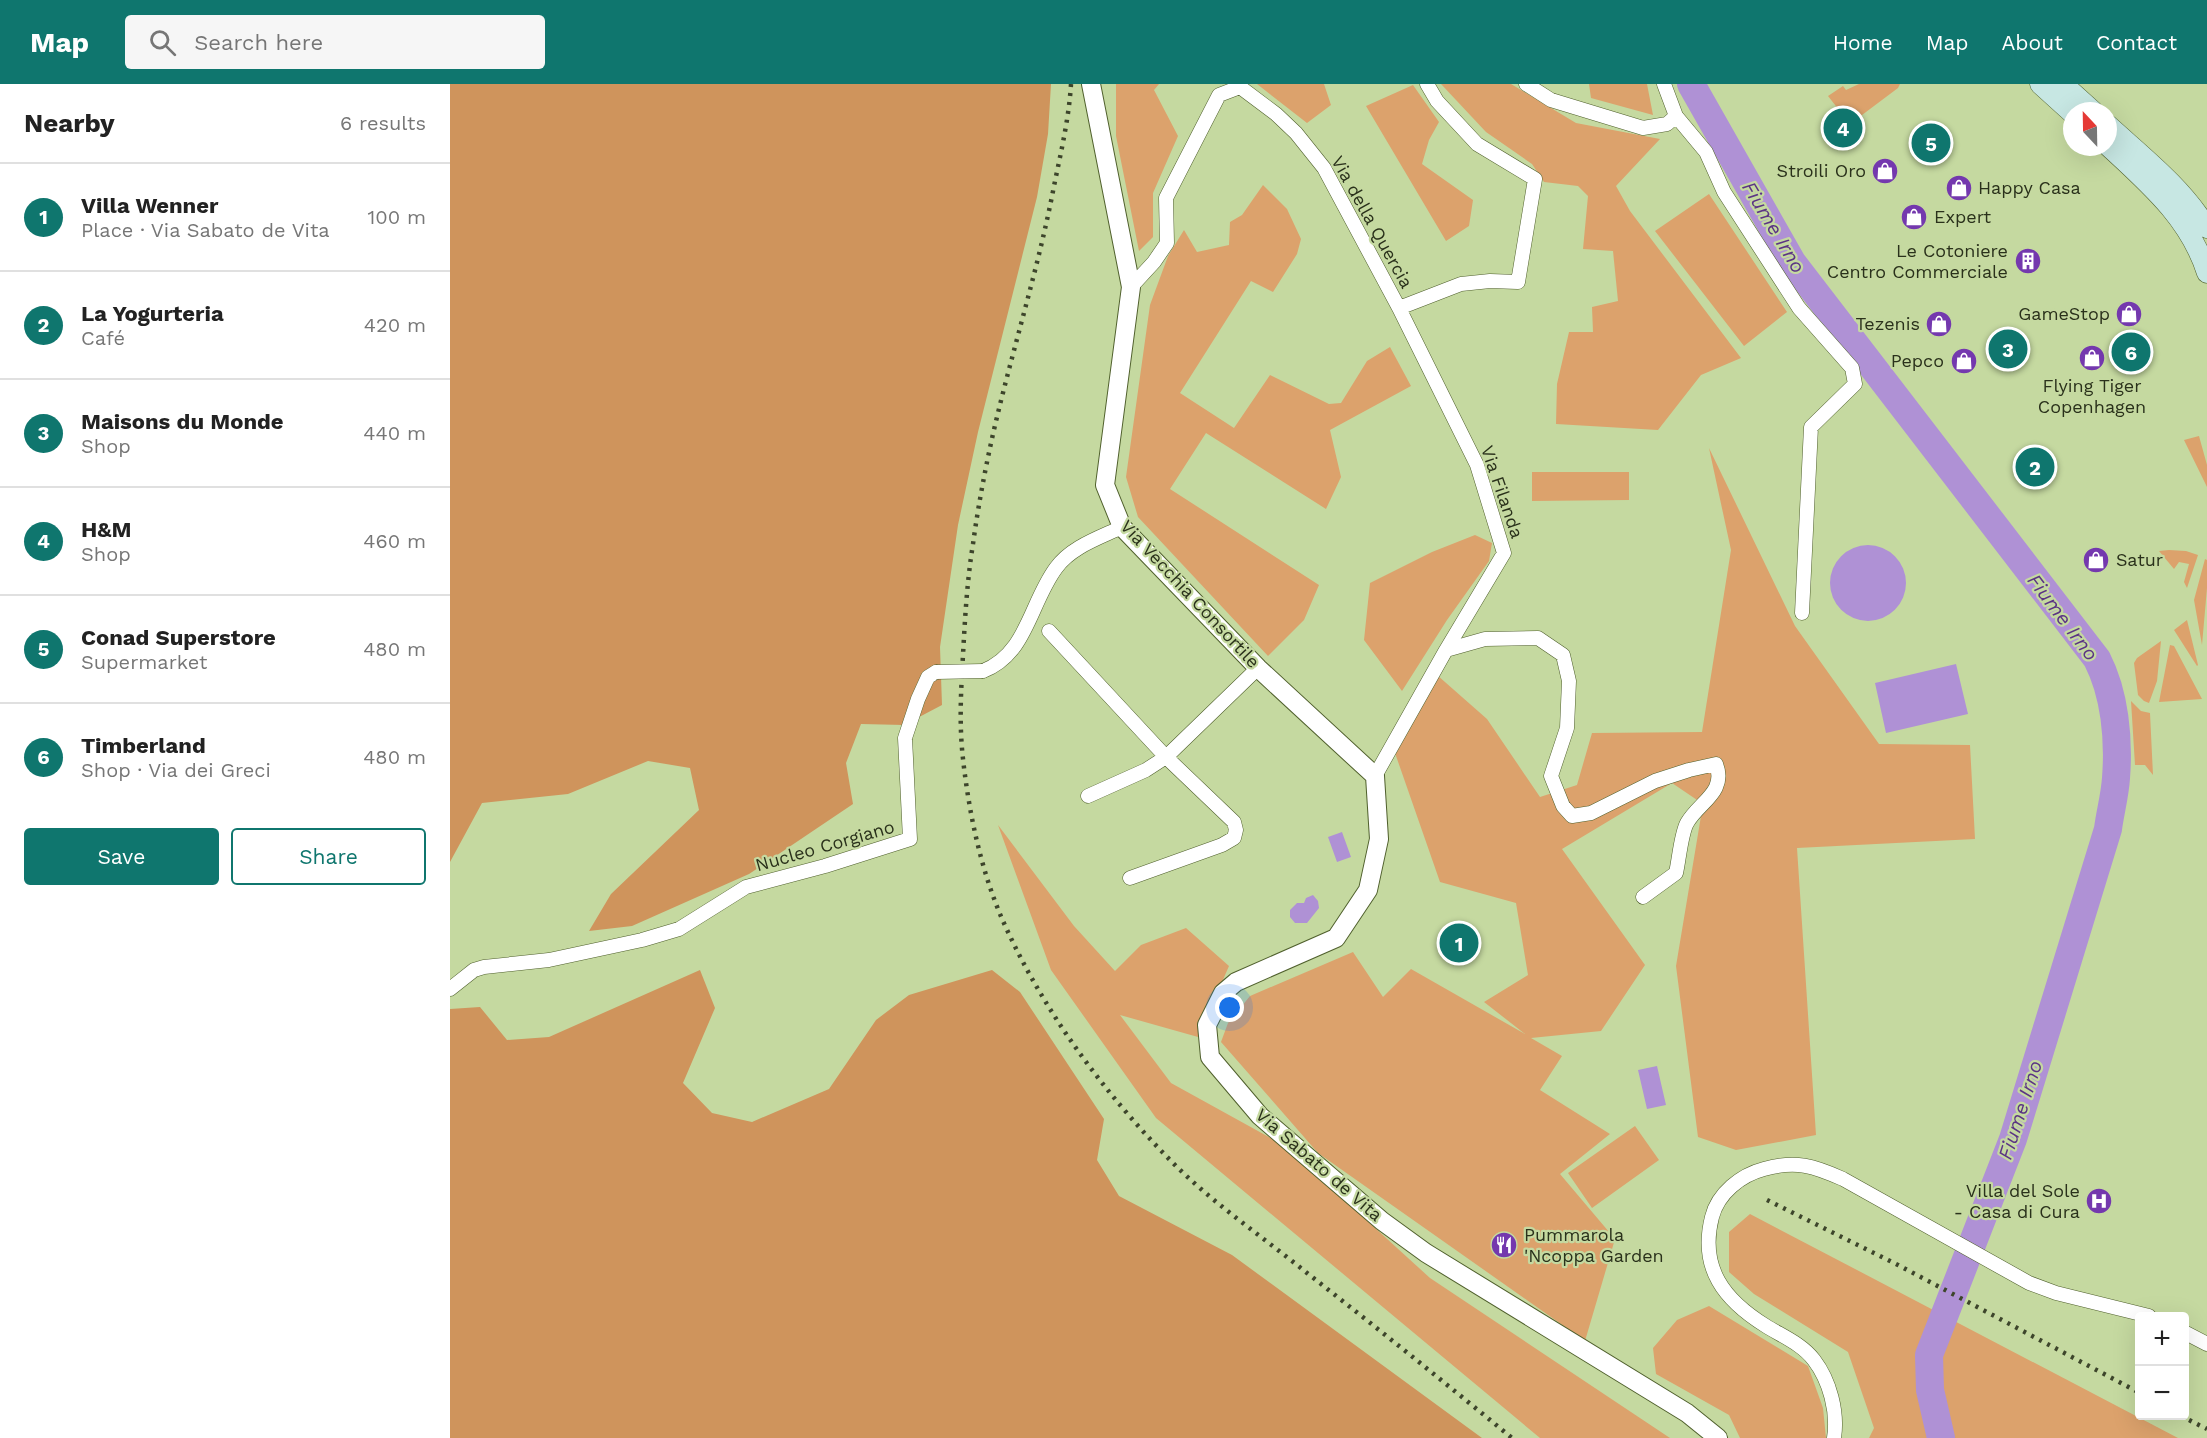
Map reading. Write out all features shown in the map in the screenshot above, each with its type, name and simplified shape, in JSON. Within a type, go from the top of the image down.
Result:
[{"type":"main road","points":[[2040,84],[2063,105]]},
{"type":"main road","points":[[2063,84],[2083,102]]},
{"type":"main road","points":[[2117,133],[2164,175],[2185,198],[2207,228]]},
{"type":"main road","points":[[2117,154],[2156,190],[2177,215],[2197,246],[2207,273]]},
{"type":"street","name":"Via Vecchia Consortile","points":[[1091,84],[1131,287],[1105,485],[1122,527],[1258,668],[1375,776]]},
{"type":"street","name":"Via della Quercia","points":[[1131,287],[1154,262],[1167,243],[1166,198],[1219,95],[1240,87],[1276,114],[1296,133],[1324,168],[1399,308],[1461,284],[1490,280],[1518,282],[1535,179],[1477,144],[1437,101],[1427,84]]},
{"type":"street","points":[[1526,84],[1551,100],[1643,128],[1667,124],[1676,116]]},
{"type":"street","points":[[1664,84],[1676,116],[1706,152],[1724,192],[1799,308],[1852,368],[1856,384],[1811,427],[1802,613]]},
{"type":"street","name":"Via Filanda","points":[[1375,776],[1504,553],[1477,465],[1399,308]]},
{"type":"street","name":"Nucleo Corgiano","points":[[450,989],[474,970],[484,967],[549,960],[642,940],[679,929],[746,887],[825,866],[909,839],[905,738],[928,677],[936,672],[983,671],[997,666],[1011,651],[1056,568],[1079,547],[1122,527]]},
{"type":"street","points":[[1049,631],[1166,757],[1234,822],[1236,830],[1234,838],[1222,845],[1130,878]]},
{"type":"street","points":[[1446,650],[1485,639],[1538,638],[1563,655],[1569,681],[1567,728],[1551,776],[1563,806],[1572,816],[1591,813],[1655,781],[1716,764],[1720,773],[1718,786],[1686,824],[1676,873],[1643,897]]},
{"type":"street","points":[[1088,796],[1146,770],[1166,757],[1258,668]]},
{"type":"street","name":"Via Sabato de Vita","points":[[1375,776],[1379,839],[1368,890],[1336,938],[1236,982],[1223,993],[1207,1025],[1210,1057],[1260,1116],[1382,1221],[1426,1253],[1687,1413],[1718,1438]]},
{"type":"street","points":[[1834,1438],[1832,1399],[1823,1374],[1814,1360],[1804,1349],[1733,1302],[1721,1289],[1709,1257],[1714,1210],[1731,1187],[1746,1176],[1775,1166],[1806,1164],[1843,1179],[2029,1283],[2056,1293],[2135,1313]]},
{"type":"street","points":[[2189,1335],[2207,1344]]},
{"type":"shaded area","points":[[450,84],[1051,84],[1048,134],[1037,197],[978,432],[958,525],[940,647],[942,705],[904,725],[861,724],[846,763],[853,804],[749,874],[632,926],[589,931],[611,894],[699,810],[690,768],[648,761],[568,794],[482,803],[450,862]]},
{"type":"shaded area","points":[[1116,84],[1159,84],[1154,90],[1178,136],[1153,193],[1153,237],[1139,251],[1116,136]]},
{"type":"shaded area","points":[[1257,84],[1324,84],[1331,105],[1307,123]]},
{"type":"shaded area","points":[[1441,84],[1511,84],[1576,123],[1660,139],[1616,186],[1630,211],[1741,358],[1701,375],[1658,430],[1556,424],[1557,384],[1569,332],[1593,332],[1592,307],[1618,301],[1613,251],[1583,249],[1588,196],[1578,186],[1544,182],[1532,164],[1486,132]]},
{"type":"shaded area","points":[[1589,84],[1647,84],[1653,115],[1591,98]]},
{"type":"shaded area","points":[[1859,84],[1900,84],[1898,88],[1850,124],[1828,96],[1843,86],[1846,90]]},
{"type":"shaded area","points":[[1413,85],[1439,122],[1429,140],[1422,164],[1473,200],[1469,226],[1446,241],[1366,106]]},
{"type":"shaded area","points":[[1263,185],[1287,209],[1301,239],[1297,254],[1273,292],[1251,281],[1180,393],[1234,428],[1270,375],[1329,404],[1341,403],[1367,361],[1390,347],[1411,386],[1330,430],[1341,477],[1326,509],[1206,433],[1170,489],[1319,585],[1304,620],[1268,656],[1138,517],[1126,477],[1150,305],[1168,256],[1184,230],[1197,252],[1229,245],[1230,222],[1242,215]]},
{"type":"shaded area","points":[[1709,194],[1787,312],[1744,346],[1655,231]]},
{"type":"shaded area","points":[[2199,436],[2207,465],[2207,487],[2184,440]]},
{"type":"shaded area","points":[[1709,448],[1795,626],[1879,744],[1970,745],[1975,839],[1797,848],[1816,1135],[1736,1150],[1698,1137],[1676,966],[1703,804],[1672,783],[1562,849],[1645,965],[1601,1031],[1531,1038],[1562,1056],[1540,1090],[1610,1134],[1560,1174],[1615,1239],[1585,1341],[1318,1153],[1221,1042],[1228,1023],[1250,996],[1353,952],[1383,997],[1411,969],[1525,1034],[1484,1002],[1528,975],[1516,903],[1440,882],[1395,753],[1437,675],[1487,719],[1540,797],[1577,785],[1592,733],[1702,732],[1731,550]]},
{"type":"shaded area","points":[[1532,472],[1629,472],[1629,500],[1532,501]]},
{"type":"shaded area","points":[[1475,535],[1492,543],[1489,561],[1447,620],[1402,691],[1364,640],[1370,583],[1432,552]]},
{"type":"shaded area","points":[[1868,545],[1882,548],[1895,556],[1903,569],[1906,583],[1903,597],[1895,610],[1882,618],[1868,621],[1854,618],[1841,610],[1833,597],[1830,583],[1833,569],[1841,556],[1854,548]]},
{"type":"shaded area","points":[[2159,551],[2186,551],[2198,555],[2187,588],[2184,582],[2189,564],[2179,562],[2174,569]]},
{"type":"shaded area","points":[[2205,559],[2207,560],[2207,588],[2202,645],[2194,600]]},
{"type":"shaded area","points":[[2187,620],[2198,665],[2197,666],[2174,630]]},
{"type":"shaded area","points":[[2161,641],[2157,681],[2149,703],[2138,695],[2134,663],[2137,658]]},
{"type":"shaded area","points":[[2170,645],[2174,646],[2202,699],[2159,702]]},
{"type":"shaded area","points":[[1956,664],[1968,714],[1886,733],[1875,683]]},
{"type":"shaded area","points":[[2131,701],[2141,711],[2150,713],[2153,775],[2145,765],[2135,765]]},
{"type":"shaded area","points":[[998,825],[1074,926],[1115,971],[1141,945],[1186,928],[1229,966],[1198,1037],[1120,1015],[1171,1083],[1285,1146],[1430,1278],[1670,1438],[1540,1438],[1156,1118],[1051,970]]},
{"type":"shaded area","points":[[1342,832],[1351,857],[1337,862],[1328,837]]},
{"type":"shaded area","points":[[1313,895],[1318,901],[1319,908],[1307,923],[1295,923],[1290,917],[1290,910],[1297,903],[1304,903],[1306,898]]},
{"type":"shaded area","points":[[700,970],[715,1008],[683,1083],[712,1113],[752,1122],[829,1089],[876,1020],[909,995],[992,970],[1020,992],[1104,1119],[1097,1160],[1119,1196],[1232,1255],[1482,1438],[450,1438],[450,1009],[480,1007],[507,1040],[549,1037]]},
{"type":"shaded area","points":[[1657,1066],[1666,1105],[1647,1109],[1638,1070]]},
{"type":"shaded area","points":[[1635,1126],[1659,1160],[1592,1208],[1568,1173]]},
{"type":"shaded area","points":[[1750,1214],[2135,1415],[2135,1420],[2144,1420],[2178,1438],[1869,1438],[1874,1428],[1848,1352],[1754,1294],[1729,1272],[1729,1232]]},
{"type":"shaded area","points":[[1709,1306],[1808,1366],[1823,1408],[1826,1438],[1740,1438],[1729,1415],[1656,1374],[1653,1348],[1677,1320]]},
{"type":"waterway","name":"Fiume Irno","points":[[1691,84],[1792,262],[2097,659],[2112,702],[2117,763],[2115,791],[2108,829],[2013,1139],[1929,1355],[1930,1390],[1941,1438]]},
{"type":"railway","points":[[1071,84],[1048,217],[987,461],[968,586],[961,694],[962,746],[972,821],[988,882],[1019,955],[1057,1021],[1102,1082],[1151,1140],[1208,1195],[1512,1438]]},
{"type":"railway","points":[[1767,1200],[1898,1265],[2135,1390]]},
{"type":"railway","points":[[2189,1420],[2207,1429]]},
{"type":"place","name":"H&M","points":[[1843,128]]},
{"type":"place","name":"Conad Superstore","points":[[1931,143]]},
{"type":"place","name":"Stroili Oro","points":[[1885,171]]},
{"type":"place","name":"Happy Casa","points":[[1959,188]]},
{"type":"place","name":"Expert","points":[[1914,217]]},
{"type":"place","name":"Le Cotoniere Centro Commerciale","points":[[2028,261]]},
{"type":"place","name":"GameStop","points":[[2129,314]]},
{"type":"place","name":"Tezenis","points":[[1939,324]]},
{"type":"place","name":"Maisons du Monde","points":[[2008,349]]},
{"type":"place","name":"Timberland","points":[[2131,352]]},
{"type":"place","name":"Flying Tiger Copenhagen","points":[[2092,358]]},
{"type":"place","name":"Pepco","points":[[1964,361]]},
{"type":"place","name":"La Yogurteria","points":[[2035,467]]},
{"type":"place","name":"Satur","points":[[2096,560]]},
{"type":"place","name":"Villa Wenner","points":[[1459,943]]},
{"type":"place","name":"Villa del Sole - Casa di Cura","points":[[2099,1201]]},
{"type":"place","name":"Pummarola 'Ncoppa Garden","points":[[1504,1245]]}]
